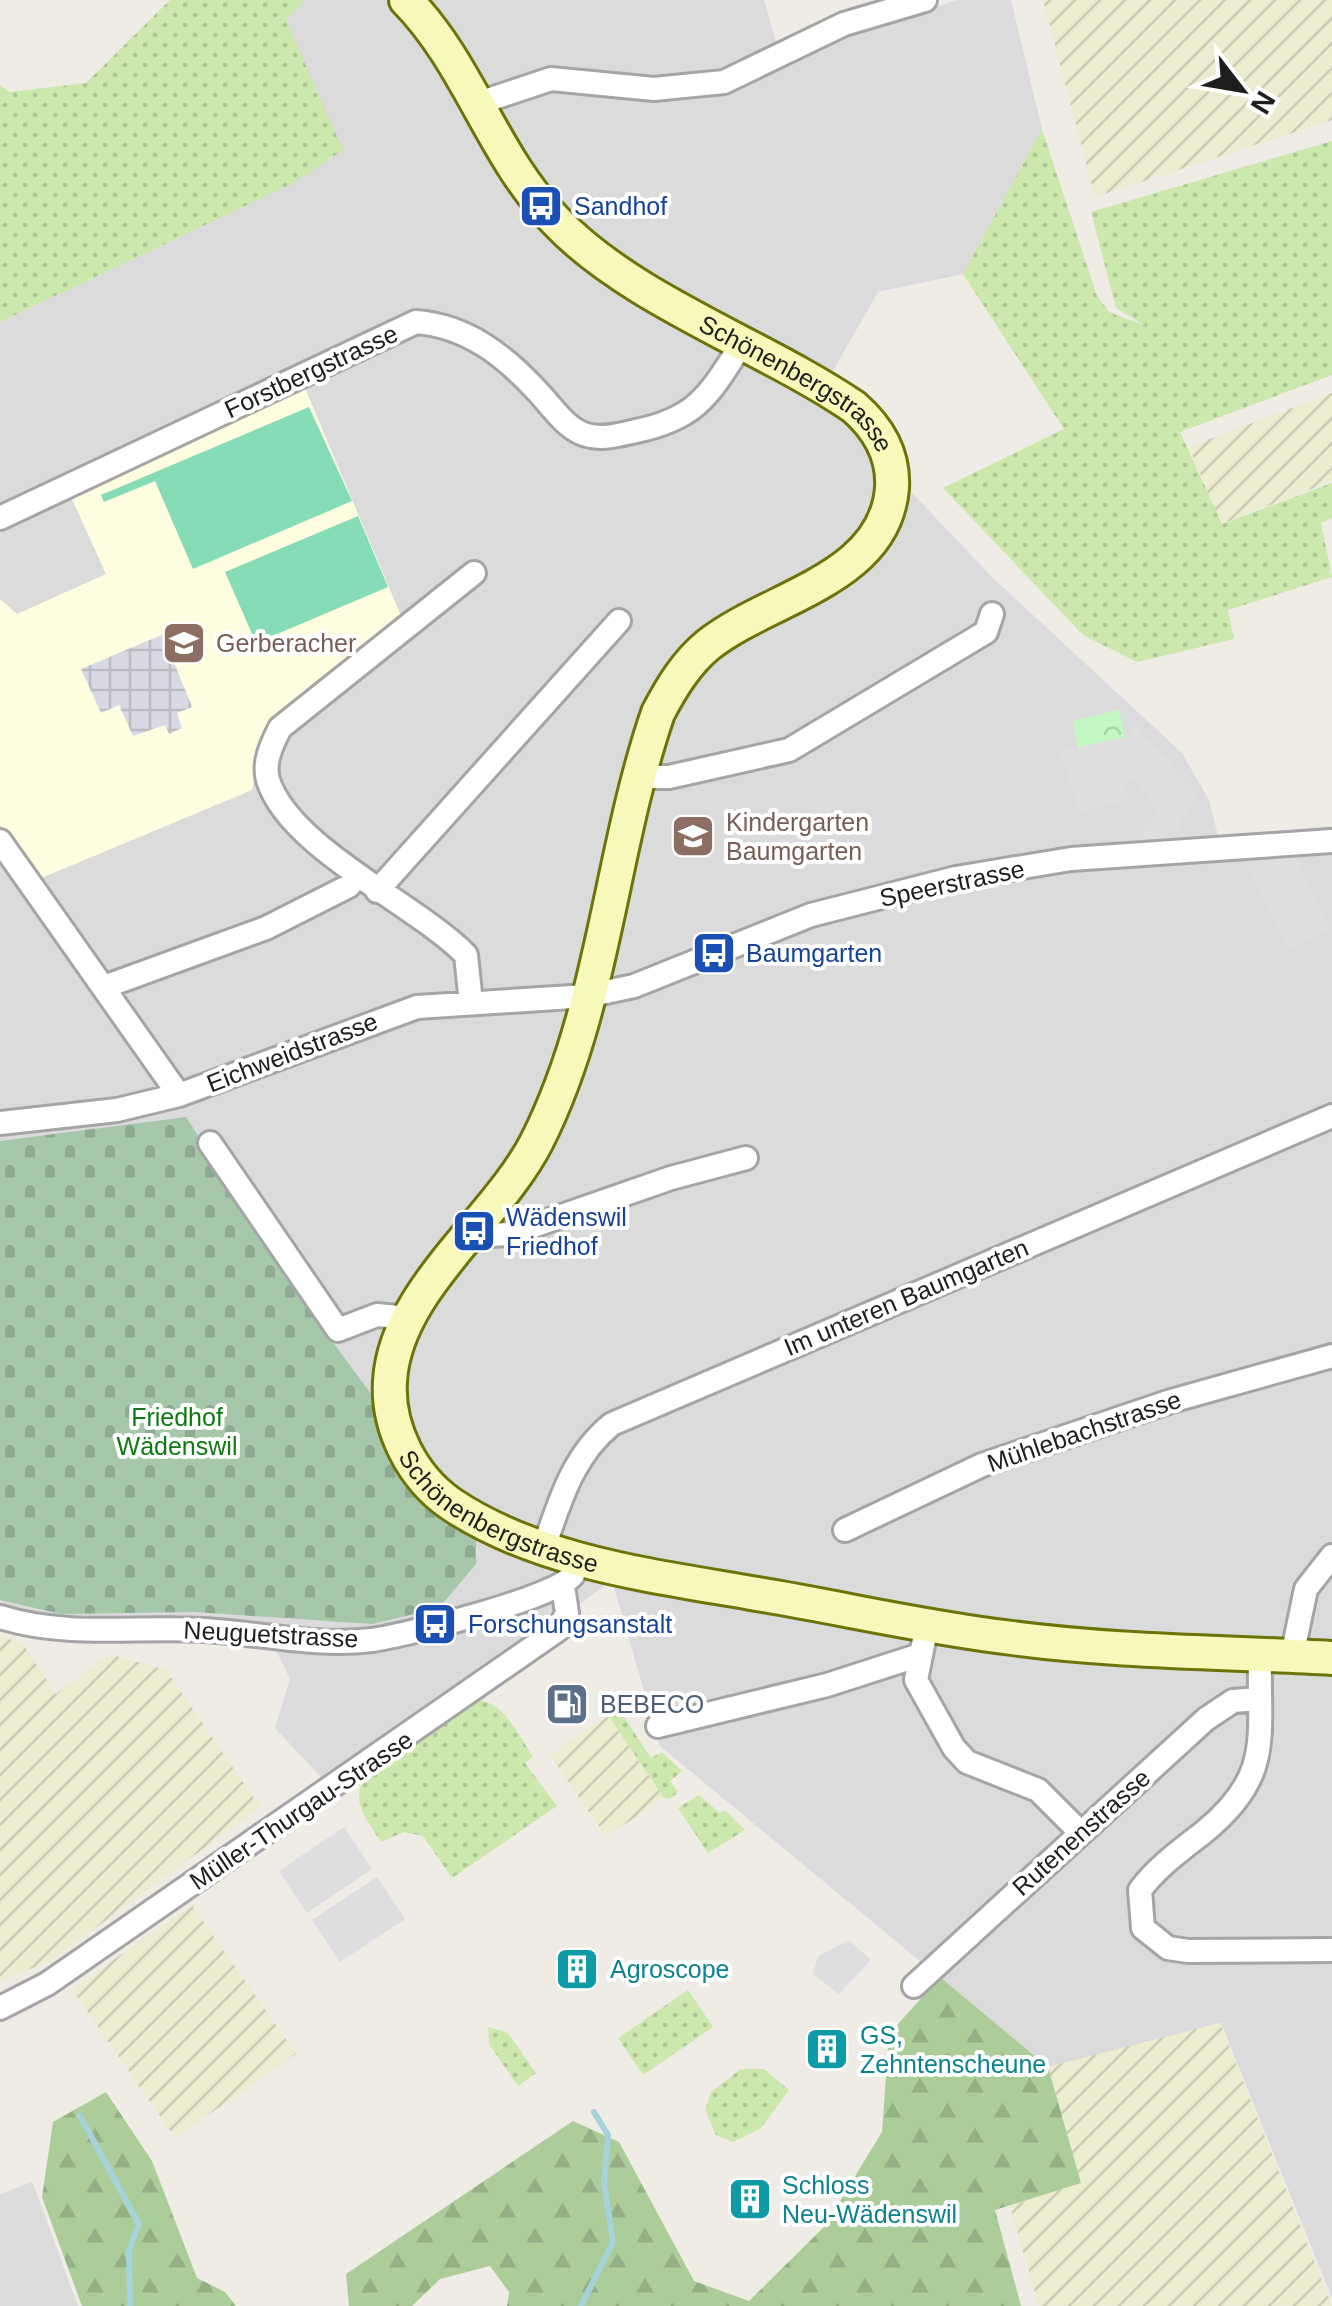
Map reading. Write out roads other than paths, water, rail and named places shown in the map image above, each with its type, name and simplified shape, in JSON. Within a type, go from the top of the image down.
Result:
[{"type":"street","name":"Schönenbergstrasse","points":[[406,0],[541,206],[579,244],[864,416],[888,456],[890,501],[883,526],[859,557],[736,625],[691,662],[658,713],[587,996],[540,1135],[408,1318],[394,1351],[390,1386],[393,1418],[406,1452],[449,1502],[544,1547],[924,1640],[1332,1658]]},
{"type":"street","points":[[476,104],[551,79],[654,89],[724,82],[844,24],[925,0]]},
{"type":"street","name":"Forstbergstrasse","points":[[0,518],[416,322],[467,332],[534,387],[570,426],[587,436],[604,437],[684,418],[698,408],[743,342]]},
{"type":"street","points":[[471,1003],[466,955],[357,876],[276,796],[268,778],[270,748],[280,728],[474,573]]},
{"type":"street","points":[[639,777],[669,776],[788,750],[986,632],[992,614]]},
{"type":"street","points":[[378,891],[619,621]]},
{"type":"street","name":"Speerstrasse","points":[[587,996],[658,978],[811,915],[956,878],[1070,859],[1332,840]]},
{"type":"street","points":[[0,841],[179,1095]]},
{"type":"street","points":[[104,988],[266,928],[348,886],[357,876]]},
{"type":"street","name":"Eichweidstrasse","points":[[0,1122],[117,1110],[179,1095],[418,1007],[587,996]]},
{"type":"street","name":"Im unteren Baumgarten","points":[[544,1547],[578,1460],[592,1440],[612,1424],[1332,1116]]},
{"type":"street","points":[[210,1143],[338,1330],[377,1315],[408,1318]]},
{"type":"street","points":[[470,1236],[510,1234],[670,1178],[746,1158]]},
{"type":"street","name":"Mühlebachstrasse","points":[[845,1530],[982,1465],[1172,1401],[1332,1356]]},
{"type":"street","points":[[1332,1556],[1306,1589],[1259,1699],[1256,1770],[1244,1794],[1140,1890],[1144,1928],[1168,1948],[1188,1952],[1332,1950]]},
{"type":"street","points":[[562,1586],[582,1559]]},
{"type":"street","name":"Neuguetstrasse","points":[[0,1617],[58,1631],[180,1629],[345,1642],[395,1635],[562,1586]]},
{"type":"street","name":"Müller-Thurgau-Strasse","points":[[0,2008],[47,1984],[530,1651],[564,1620],[562,1586]]},
{"type":"street","points":[[658,1726],[827,1685],[924,1640]]},
{"type":"street","points":[[924,1640],[916,1680],[954,1748],[979,1769],[1038,1790],[1081,1833]]},
{"type":"street","name":"Rutenenstrasse","points":[[914,1986],[1206,1718],[1233,1700],[1259,1699]]},
{"type":"waterway","points":[[581,2306],[613,2242],[604,2183],[608,2135],[594,2112]]},
{"type":"waterway","points":[[80,2116],[139,2224],[129,2250],[130,2306]]},
{"type":"place","name":"Sandhof","points":[[541,206]]},
{"type":"place","name":"Gerberacher","points":[[184,643]]},
{"type":"place","name":"Kindergarten Baumgarten","points":[[693,836]]},
{"type":"place","name":"Baumgarten","points":[[714,953]]},
{"type":"place","name":"Wädenswil Friedhof","points":[[474,1231]]},
{"type":"place","name":"Forschungsanstalt","points":[[435,1624]]},
{"type":"place","name":"BEBECO","points":[[567,1704]]},
{"type":"place","name":"Agroscope","points":[[577,1969]]},
{"type":"place","name":"GS, Zehntenscheune","points":[[827,2049]]},
{"type":"place","name":"Schloss Neu-Wädenswil","points":[[750,2199]]},
{"type":"park label","name":"Friedhof Wädenswil","points":[[177,1432]]}]
